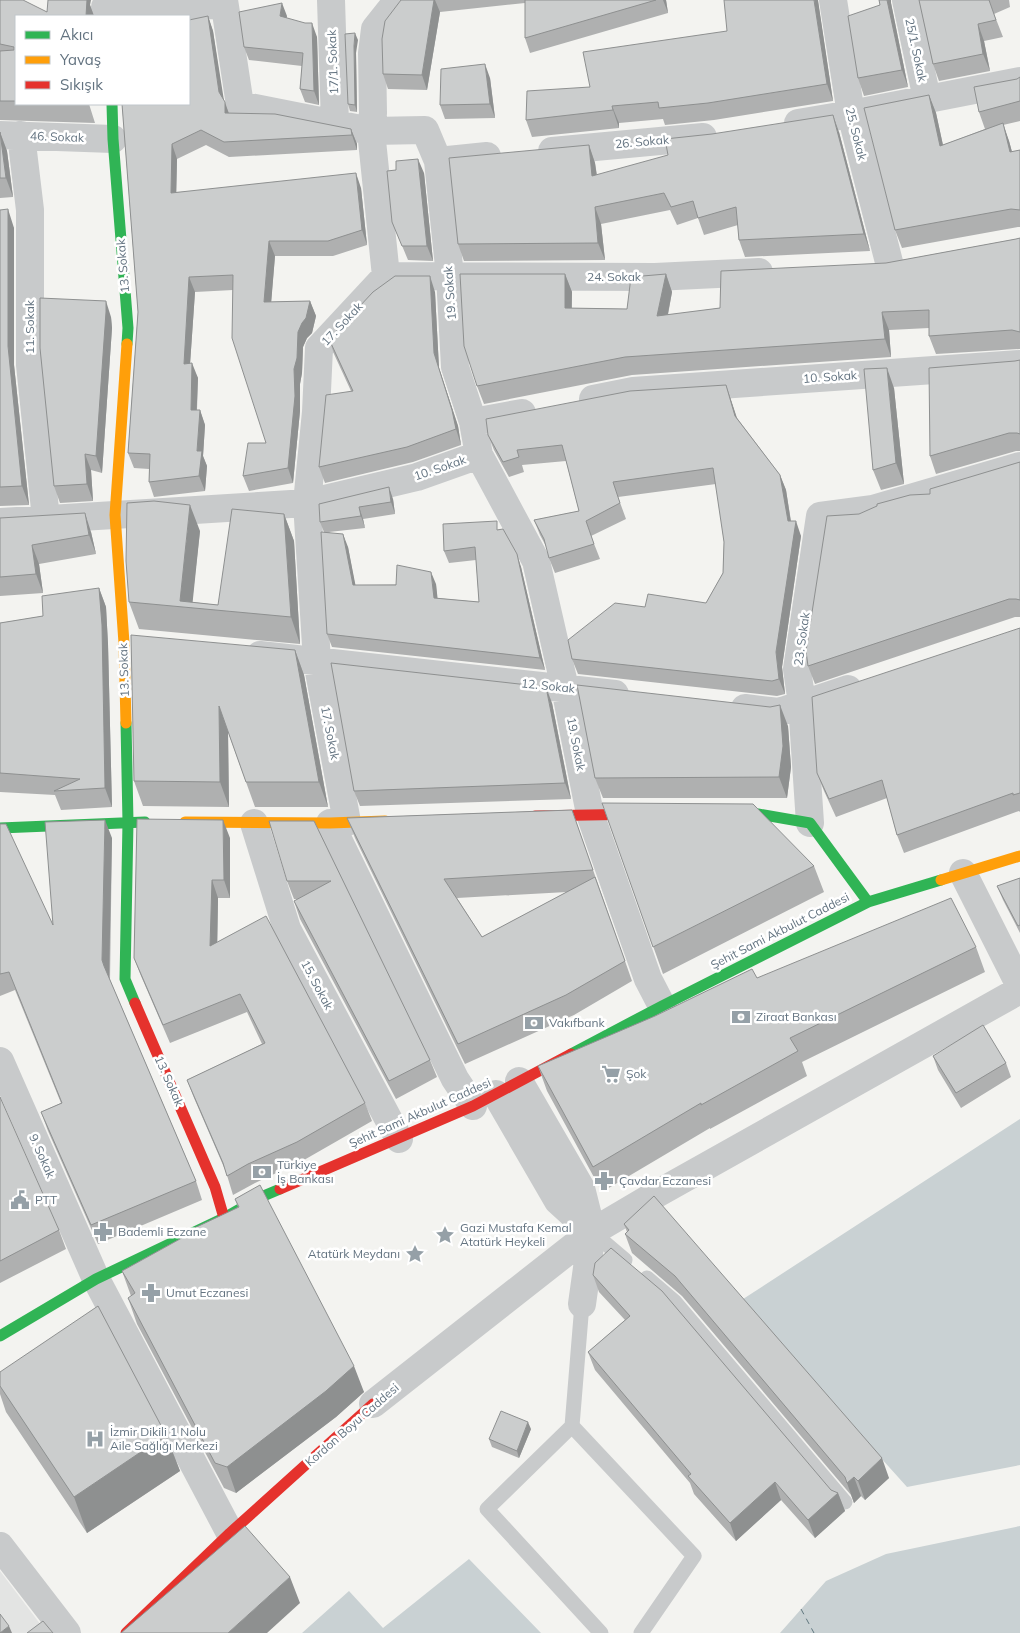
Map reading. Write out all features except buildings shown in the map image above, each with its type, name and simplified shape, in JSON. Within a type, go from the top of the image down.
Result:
[{"type":"street","name":"17/1. Sokak","points":[[331,0],[335,124]]},
{"type":"street","points":[[386,276],[371,131],[373,113],[372,54],[375,29],[398,0]]},
{"type":"street","name":"25. Sokak","points":[[833,0],[851,114],[890,266]]},
{"type":"street","name":"25/1. Sokak","points":[[906,0],[927,99]]},
{"type":"street","points":[[105,8],[224,2],[240,105],[371,131],[425,130],[438,161]]},
{"type":"street","points":[[774,127],[1020,81]]},
{"type":"street","name":"13. Sokak","points":[[112,105],[128,328],[115,515],[124,643],[128,822],[125,979],[216,1187],[224,1218]]},
{"type":"street","name":"26. Sokak","points":[[438,161],[726,134]]},
{"type":"street","name":"46. Sokak","points":[[11,135],[113,139]]},
{"type":"street","name":"11. Sokak","points":[[11,135],[19,211],[30,365],[46,518]]},
{"type":"street","name":"19. Sokak","points":[[438,161],[450,276],[454,367],[473,422]]},
{"type":"street","points":[[861,267],[890,266],[918,261]]},
{"type":"street","name":"24. Sokak","points":[[386,276],[655,277],[782,271]]},
{"type":"street","name":"17. Sokak","points":[[386,276],[319,348],[316,412],[307,503],[317,661],[338,822],[455,1080],[484,1100],[558,1201],[592,1232]]},
{"type":"street","name":"10. Sokak","points":[[0,522],[307,503],[417,477],[479,455],[473,422],[633,391],[1020,364]]},
{"type":"street","name":"19. Sokak","points":[[479,455],[536,561],[565,688],[590,814],[648,980],[662,1006]]},
{"type":"street","name":"23. Sokak","points":[[810,823],[802,704],[797,669],[820,516],[873,509],[1020,466]]},
{"type":"street","points":[[124,643],[153,646]]},
{"type":"street","name":"12. Sokak","points":[[240,654],[643,697]]},
{"type":"street","points":[[720,705],[778,712],[868,682]]},
{"type":"street","points":[[522,816],[649,814]]},
{"type":"street","points":[[718,814],[758,814],[810,823],[868,902]]},
{"type":"street","points":[[176,822],[254,823],[395,820]]},
{"type":"street","points":[[0,828],[157,822]]},
{"type":"street","name":"15. Sokak","points":[[254,823],[287,929],[399,1139]]},
{"type":"street","name":"Şehit Sami Akbulut Caddesi","points":[[0,1336],[96,1279],[224,1218],[261,1197],[399,1139],[484,1100],[662,1006],[868,902],[1020,856]]},
{"type":"street","points":[[963,873],[1020,986]]},
{"type":"street","name":"Kordon Boyu Caddesi","points":[[126,1633],[230,1532],[373,1404],[592,1232],[1020,990]]},
{"type":"street","name":"9. Sokak","points":[[0,1061],[96,1279],[230,1532]]},
{"type":"street","points":[[519,1081],[580,1188],[592,1232],[582,1304]]},
{"type":"street","points":[[0,1546],[67,1633]]},
{"type":"lane","points":[[592,1232],[675,1302],[845,1502]]},
{"type":"lane","points":[[582,1304],[572,1426],[487,1509],[601,1633]]},
{"type":"lane","points":[[572,1426],[694,1556],[640,1633]]},
{"type":"shaded area","points":[[1020,1119],[1020,1465],[907,1487],[740,1301]]},
{"type":"shaded area","points":[[1020,1526],[1020,1633],[780,1633],[826,1581],[886,1554]]},
{"type":"shaded area","points":[[469,1559],[541,1633],[302,1633],[349,1591],[383,1628]]},
{"type":"shaded area","points":[[0,1571],[47,1633],[0,1633]]},
{"type":"ferry route","points":[[801,1609],[814,1633]]},
{"type":"traffic: fast","points":[[112,105],[128,328],[127,344]]},
{"type":"traffic: fast","points":[[126,723],[128,822],[125,979],[135,1003]]},
{"type":"traffic: fast","points":[[728,814],[758,814],[810,823],[868,902]]},
{"type":"traffic: fast","points":[[0,828],[145,822]]},
{"type":"traffic: fast","points":[[571,1054],[868,902],[941,880]]},
{"type":"traffic: fast","points":[[0,1336],[96,1279],[280,1189]]},
{"type":"traffic: slow","points":[[126,723],[124,643],[115,515],[127,344]]},
{"type":"traffic: slow","points":[[185,822],[330,823],[385,821]]},
{"type":"traffic: slow","points":[[941,880],[1020,856]]},
{"type":"traffic: jam","points":[[535,816],[642,814]]},
{"type":"traffic: jam","points":[[135,1003],[215,1187],[224,1218]]},
{"type":"traffic: jam","points":[[280,1189],[473,1106],[571,1054]]},
{"type":"traffic: jam","points":[[126,1633],[230,1533],[373,1404]]},
{"type":"place","name":"Ziraat Bankası","points":[[741,1017]]},
{"type":"place","name":"Vakıfbank","points":[[534,1023]]},
{"type":"place","name":"Şok","points":[[611,1074]]},
{"type":"place","name":"Türkiye İş Bankası","points":[[262,1172]]},
{"type":"place","name":"Çavdar Eczanesi","points":[[604,1181]]},
{"type":"place","name":"PTT","points":[[20,1200]]},
{"type":"place","name":"Bademli Eczane","points":[[103,1232]]},
{"type":"place","name":"Gazi Mustafa Kemal Atatürk Heykeli","points":[[445,1235]]},
{"type":"place","name":"Atatürk Meydanı","points":[[415,1254]]},
{"type":"place","name":"Umut Eczanesi","points":[[151,1293]]},
{"type":"place","name":"İzmir Dikili 1 Nolu Aile Sağlığı Merkezi","points":[[95,1439]]}]
